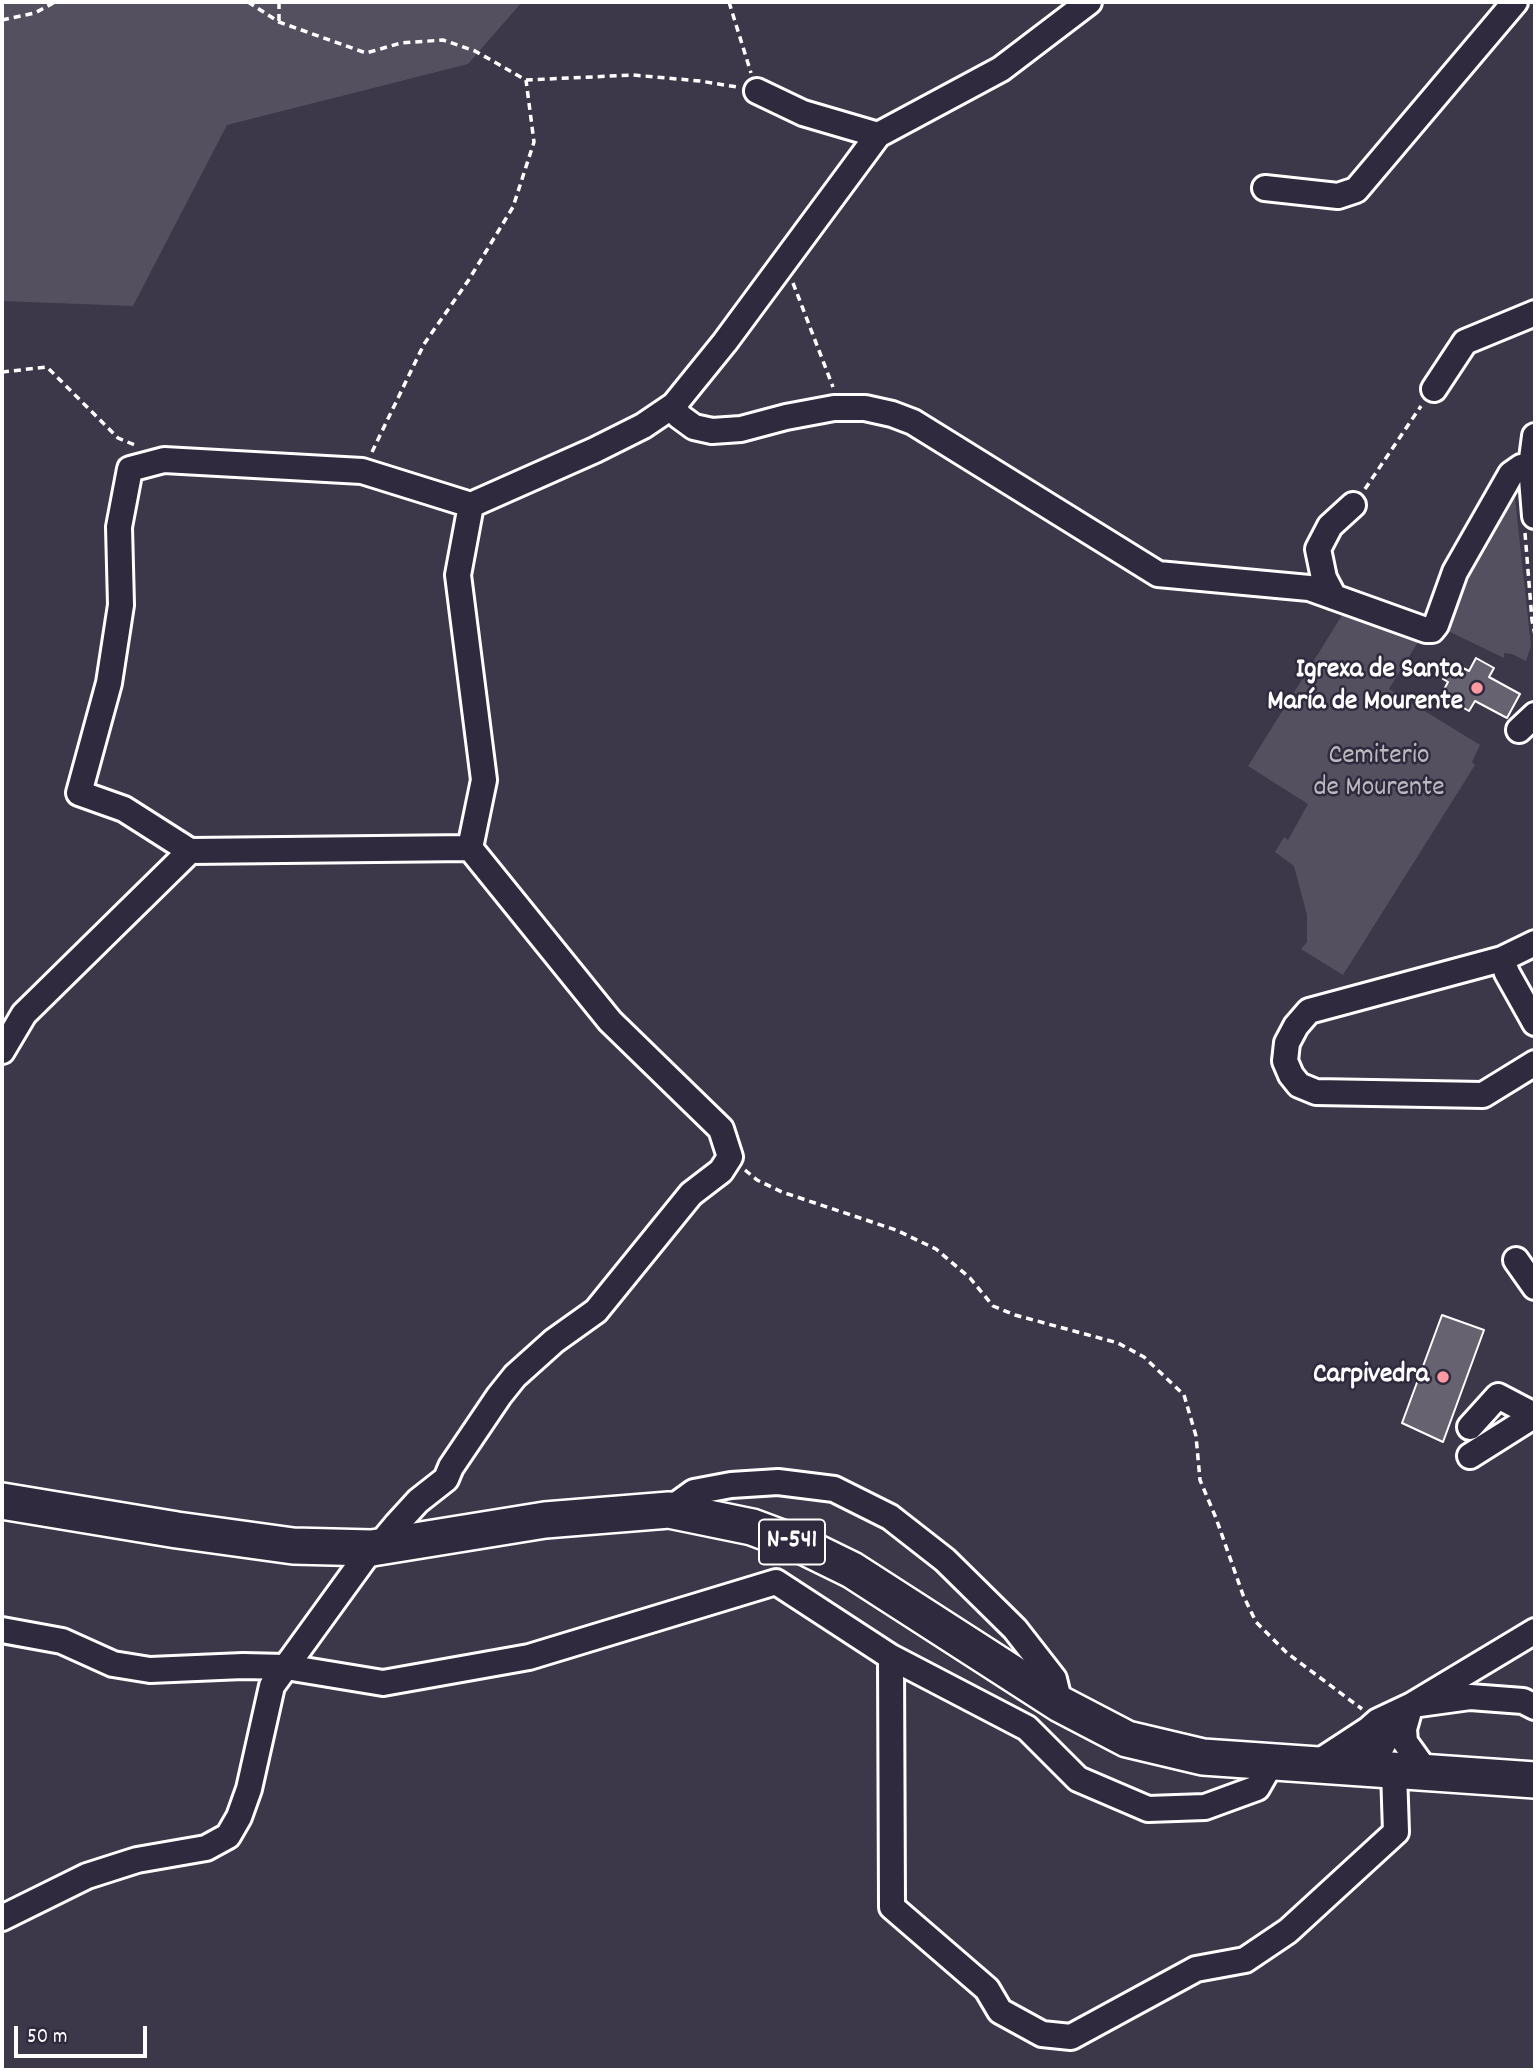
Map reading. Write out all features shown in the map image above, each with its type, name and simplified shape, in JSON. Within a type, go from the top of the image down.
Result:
[{"type":"highway","name":"N-541","points":[[2,1501],[293,1546],[378,1547],[545,1520],[669,1510],[752,1527],[803,1546],[840,1564],[1060,1704],[1127,1739],[1203,1757],[1535,1780]]},
{"type":"street","points":[[470,848],[190,851],[124,809],[79,793],[109,683],[121,605],[119,527],[130,469],[164,460],[362,471],[471,505],[595,450],[643,426],[674,405],[725,342],[878,135],[1002,69],[1089,2]]},
{"type":"street","points":[[1265,188],[1338,196],[1356,190],[1515,2]]},
{"type":"street","points":[[757,91],[803,113],[878,135]]},
{"type":"street","points":[[1434,389],[1465,342],[1535,313]]},
{"type":"street","points":[[674,405],[680,416],[694,427],[712,431]]},
{"type":"street","points":[[643,426],[712,431],[741,429],[786,416],[841,408],[865,408],[913,422],[1158,574],[1309,588],[1426,630],[1436,625],[1455,572],[1511,474],[1521,467],[1531,466]]},
{"type":"street","points":[[1530,519],[1531,466],[1535,436]]},
{"type":"street","points":[[470,848],[484,780],[458,575],[471,505]]},
{"type":"street","points":[[1300,587],[1302,570],[1318,549],[1330,526],[1353,505]]},
{"type":"street","points":[[1318,549],[1324,578],[1334,597]]},
{"type":"street","points":[[2,1918],[87,1876],[137,1860],[206,1848],[228,1836],[249,1789],[272,1686],[286,1667],[387,1535],[418,1501],[446,1479],[451,1467],[515,1376],[554,1341],[596,1311],[691,1194],[721,1171],[730,1157],[721,1129],[610,1021],[470,848]]},
{"type":"street","points":[[2,1051],[24,1014],[190,851]]},
{"type":"street","points":[[1535,943],[1502,959],[1309,1012],[1296,1026],[1287,1043],[1285,1061],[1299,1085],[1316,1092],[1483,1095],[1535,1063]]},
{"type":"street","points":[[1502,959],[1535,1023]]},
{"type":"street","points":[[1516,1260],[1535,1287]]},
{"type":"street","points":[[1470,1427],[1498,1396],[1535,1415]]},
{"type":"street","points":[[1471,1456],[1535,1415]]},
{"type":"street","points":[[669,1510],[694,1492],[731,1485],[778,1482],[834,1489],[845,1494],[890,1517],[945,1559],[1014,1629],[1054,1679],[1060,1704]]},
{"type":"street","points":[[2,1630],[62,1641],[113,1664],[150,1670],[243,1665],[286,1667],[383,1683],[529,1657],[776,1582],[891,1657],[1027,1728],[1078,1779],[1148,1809],[1205,1807],[1256,1788],[1272,1762]]},
{"type":"street","points":[[1314,1765],[1373,1725],[1535,1631]]},
{"type":"street","points":[[891,1657],[891,1907],[987,1989],[1000,2011],[1042,2034],[1070,2037],[1195,1969],[1245,1960],[1288,1931],[1396,1832],[1373,1770],[1373,1725]]},
{"type":"street","points":[[1373,1770],[1393,1726],[1412,1704],[1470,1697],[1522,1700],[1535,1707]]},
{"type":"street","points":[[1412,1704],[1404,1729],[1405,1742],[1428,1774]]},
{"type":"path","points":[[2,20],[35,13],[55,2]]},
{"type":"path","points":[[248,2],[279,22],[366,53],[401,43],[443,40],[475,51],[526,80],[633,75],[700,81],[757,91],[729,2]]},
{"type":"path","points":[[279,2],[279,22]]},
{"type":"path","points":[[362,471],[424,344],[468,281],[513,207],[534,142],[526,80]]},
{"type":"path","points":[[785,262],[841,408]]},
{"type":"path","points":[[2,372],[47,367],[118,438],[164,460]]},
{"type":"path","points":[[1353,505],[1434,389]]},
{"type":"path","points":[[1530,519],[1532,620],[1535,635]]},
{"type":"path","points":[[730,1157],[757,1180],[782,1192],[896,1230],[936,1250],[970,1278],[993,1306],[1015,1315],[1118,1343],[1144,1357],[1184,1395],[1196,1436],[1200,1480],[1233,1570],[1256,1622],[1287,1653],[1373,1725]]},
{"type":"green space","points":[[2,2],[522,2],[468,64],[227,125],[133,306],[2,301]]},
{"type":"green space","points":[[1513,480],[1531,646],[1526,661],[1512,654],[1504,653],[1504,658],[1448,631],[1447,623],[1452,595]]},
{"type":"green space","name":"Cemiterio de Mourente","points":[[1346,609],[1423,634],[1389,689],[1480,745],[1472,762],[1475,765],[1343,975],[1301,949],[1307,942],[1307,915],[1294,866],[1275,852],[1284,837],[1288,840],[1308,804],[1248,766]]},
{"type":"building","name":"Igrexa de Santa María de Mourente","points":[[1476,658],[1494,668],[1489,677],[1520,694],[1507,718],[1475,701],[1469,711],[1441,695],[1448,682],[1443,679],[1453,663],[1469,671]]},
{"type":"building","name":"Carpivedra","points":[[1442,1315],[1484,1330],[1443,1442],[1402,1423]]},
{"type":"place","name":"Igrexa de Santa María de Mourente","points":[[1477,688]]},
{"type":"place","name":"Carpivedra","points":[[1443,1377]]}]
